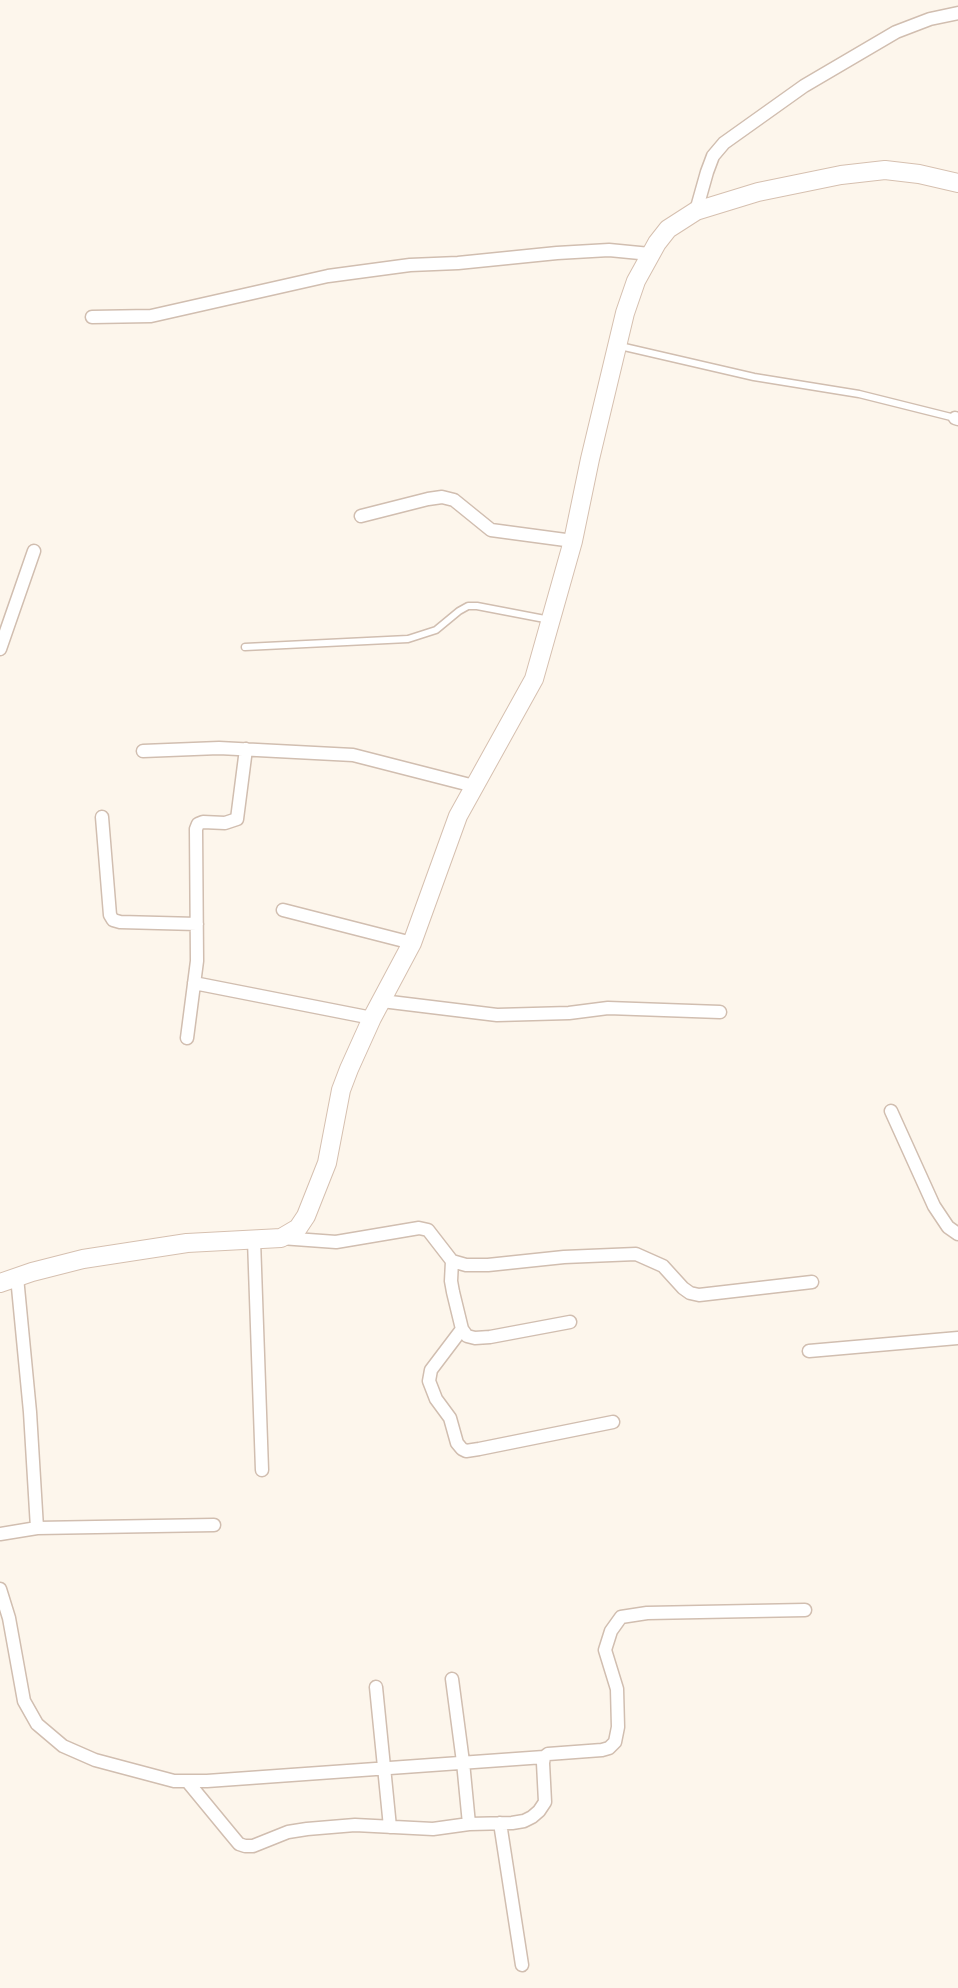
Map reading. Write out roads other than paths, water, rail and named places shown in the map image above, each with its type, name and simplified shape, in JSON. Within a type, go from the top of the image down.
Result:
[{"type":"street","points":[[696,211],[706,172],[713,156],[724,143],[804,86],[896,32],[930,19],[958,13]]},
{"type":"street","points":[[282,1238],[298,1228],[306,1216],[326,1163],[341,1090],[348,1070],[372,1018],[412,943],[458,816],[534,679],[574,541],[590,459],[625,313],[636,281],[654,249],[668,229],[696,211],[758,192],[841,176],[885,170],[919,174],[958,183]]},
{"type":"street","points":[[92,317],[161,315],[328,276],[410,265],[458,263],[557,253],[654,249]]},
{"type":"street","points":[[361,516],[442,497],[454,500],[491,530],[574,541]]},
{"type":"street","points":[[0,648],[34,551]]},
{"type":"street","points":[[143,751],[219,748],[353,755],[474,786]]},
{"type":"street","points":[[187,1038],[197,961],[196,829],[198,824],[203,822],[225,823],[237,819],[246,749]]},
{"type":"street","points":[[102,817],[110,915],[113,920],[120,922],[197,924]]},
{"type":"street","points":[[283,910],[412,943]]},
{"type":"street","points":[[194,984],[372,1018]]},
{"type":"street","points":[[382,1001],[497,1014],[569,1013],[608,1008],[720,1012]]},
{"type":"street","points":[[892,1110],[934,1206],[948,1227],[958,1234]]},
{"type":"street","points":[[0,1283],[82,1259],[165,1245],[282,1238],[336,1242],[419,1228],[428,1230],[452,1261],[466,1265],[488,1265],[564,1257],[636,1254],[663,1266],[683,1288],[690,1293],[699,1295],[812,1282]]},
{"type":"street","points":[[254,1240],[262,1470]]},
{"type":"street","points":[[452,1261],[451,1282],[462,1328],[467,1336],[475,1338],[570,1322]]},
{"type":"street","points":[[17,1277],[30,1412],[37,1528]]},
{"type":"street","points":[[462,1328],[431,1370],[429,1381],[436,1399],[450,1418],[457,1443],[466,1452],[613,1422]]},
{"type":"street","points":[[810,1351],[958,1338]]},
{"type":"street","points":[[0,1534],[37,1528],[214,1525]]},
{"type":"street","points":[[0,1589],[9,1618],[24,1701],[37,1724],[63,1746],[95,1760],[174,1781],[207,1782],[544,1757],[555,1752],[609,1748],[615,1742],[618,1727],[617,1689],[606,1650],[611,1631],[621,1617],[647,1613],[805,1610]]},
{"type":"street","points":[[452,1679],[469,1824]]},
{"type":"street","points":[[376,1687],[390,1827]]},
{"type":"street","points":[[187,1781],[239,1844],[253,1846],[288,1832],[307,1829],[355,1826],[433,1828],[524,1820],[539,1812],[545,1802],[544,1757]]},
{"type":"street","points":[[500,1823],[522,1965]]},
{"type":"lane","points":[[615,360],[754,377],[859,394],[957,418]]},
{"type":"lane","points":[[245,647],[408,639],[436,630],[458,610],[468,606],[551,620]]}]
